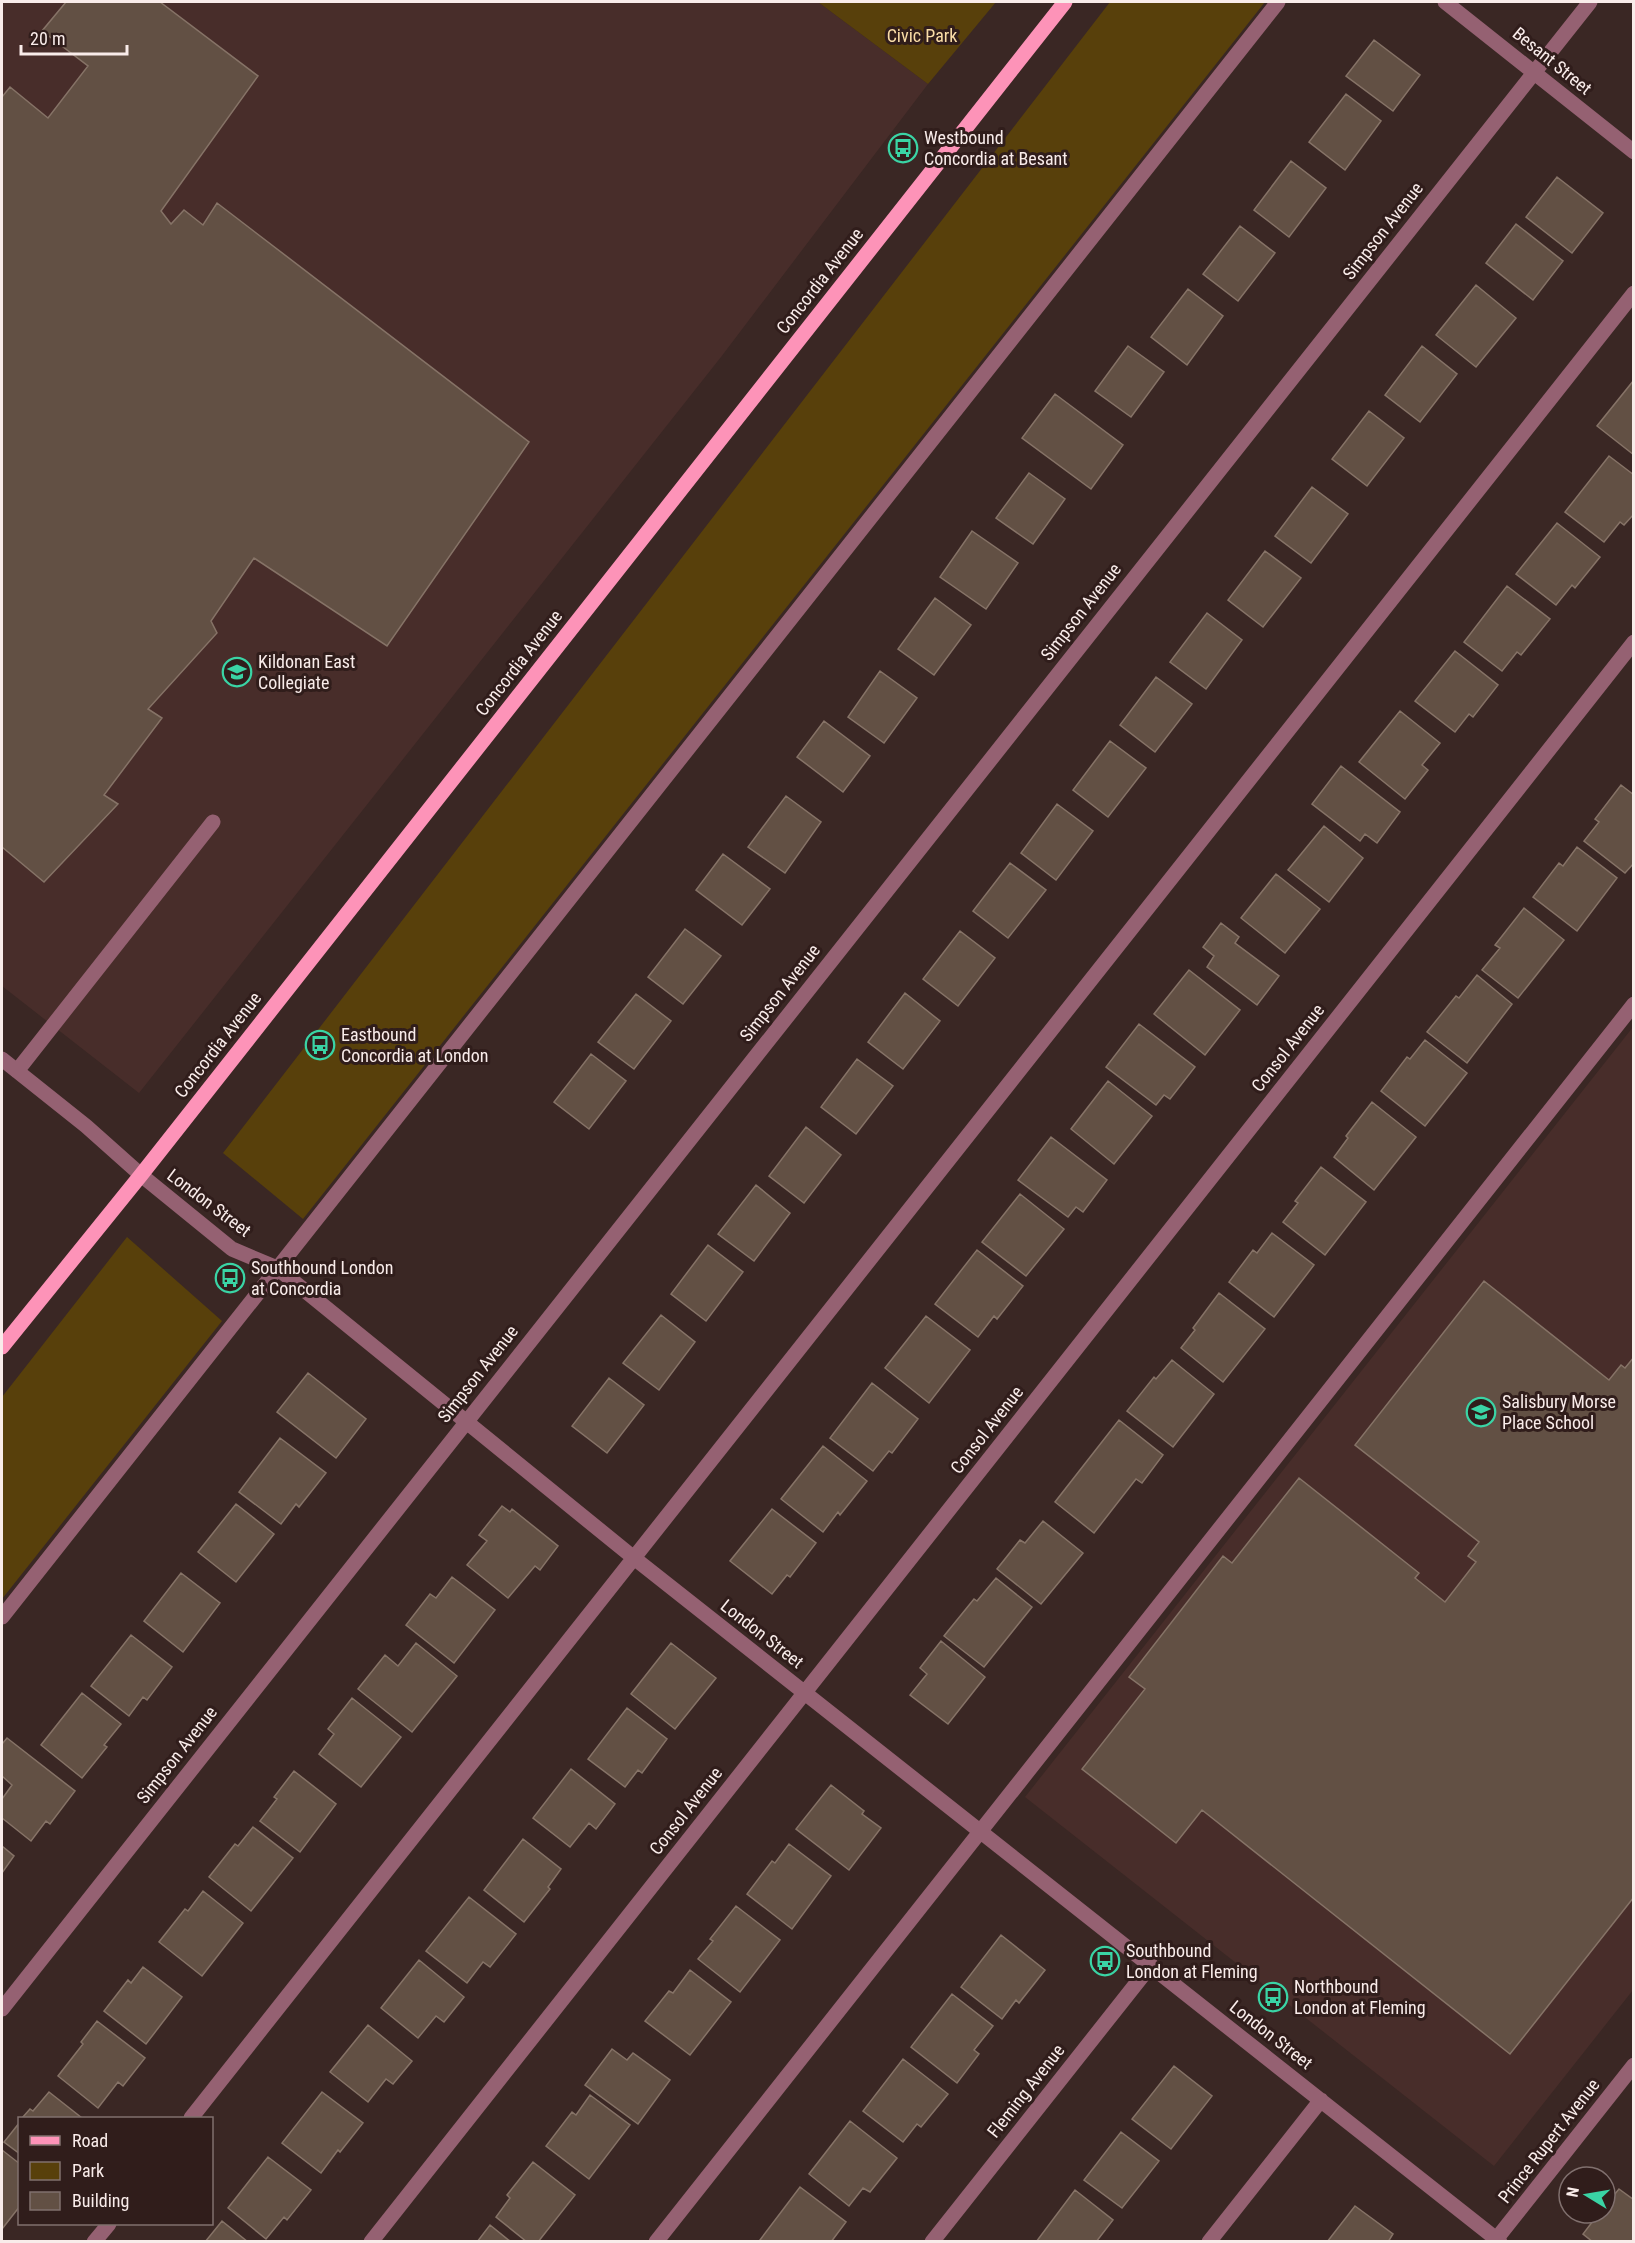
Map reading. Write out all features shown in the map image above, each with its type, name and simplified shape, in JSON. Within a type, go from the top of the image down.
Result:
[{"type":"main road","name":"Concordia Avenue","points":[[2,1347],[141,1175],[1065,2]]},
{"type":"street","points":[[2,1617],[1278,2]]},
{"type":"street","name":"Besant Street","points":[[1445,2],[1634,152]]},
{"type":"street","name":"Simpson Avenue","points":[[2,2009],[1590,2]]},
{"type":"street","points":[[193,2117],[1634,293]]},
{"type":"street","name":"Consol Avenue","points":[[371,2241],[1634,642]]},
{"type":"street","points":[[17,1071],[213,822]]},
{"type":"street","points":[[656,2241],[1634,1004]]},
{"type":"street","name":"London Street","points":[[2,1059],[86,1126],[141,1175],[232,1249],[277,1268],[634,1558],[1497,2241]]},
{"type":"street","name":"Fleming Avenue","points":[[932,2241],[1151,1965]]},
{"type":"street","name":"Prince Rupert Avenue","points":[[1497,2241],[1634,2065]]},
{"type":"street","points":[[1209,2241],[1321,2100]]},
{"type":"street","points":[[94,2241],[107,2225]]},
{"type":"shaded area","name":"Kildonan East Collegiate","points":[[2,2],[818,2],[928,84],[721,357],[139,1093],[2,986]]},
{"type":"shaded area","name":"Salisbury Morse Place School","points":[[1633,1027],[1633,1990],[1494,2166],[1025,1797]]},
{"type":"green space","name":"Civic Park","points":[[818,2],[996,2],[928,84]]},
{"type":"green space","points":[[1110,2],[1265,2],[303,1219],[223,1153]]},
{"type":"green space","points":[[127,1237],[222,1321],[2,1599],[2,1397]]},
{"type":"building","points":[[66,2],[160,2],[258,76],[161,211],[171,224],[184,210],[203,225],[217,203],[529,442],[387,646],[254,558],[211,621],[217,633],[148,709],[162,718],[104,795],[118,804],[44,882],[2,847],[2,97],[10,87],[48,118],[88,66],[42,31]]},
{"type":"building","points":[[1374,40],[1420,75],[1393,111],[1346,76]]},
{"type":"building","points":[[1346,94],[1381,121],[1345,170],[1309,142]]},
{"type":"building","points":[[1291,161],[1326,188],[1289,237],[1254,210]]},
{"type":"building","points":[[1557,177],[1603,213],[1572,253],[1526,217]]},
{"type":"building","points":[[1516,224],[1563,261],[1533,300],[1486,263]]},
{"type":"building","points":[[1240,226],[1275,253],[1238,301],[1203,274]]},
{"type":"building","points":[[1476,285],[1516,318],[1476,367],[1436,335]]},
{"type":"building","points":[[1188,289],[1223,316],[1187,365],[1151,337]]},
{"type":"building","points":[[1128,346],[1164,372],[1131,417],[1095,391]]},
{"type":"building","points":[[1422,346],[1457,374],[1420,422],[1385,395]]},
{"type":"building","points":[[1634,380],[1634,455],[1597,426]]},
{"type":"building","points":[[1055,394],[1123,445],[1091,489],[1022,438]]},
{"type":"building","points":[[1369,411],[1404,438],[1367,486],[1332,459]]},
{"type":"building","points":[[1609,456],[1634,475],[1634,514],[1624,525],[1620,522],[1604,542],[1565,512]]},
{"type":"building","points":[[1029,473],[1065,499],[1033,544],[996,518]]},
{"type":"building","points":[[1312,487],[1348,514],[1311,563],[1275,536]]},
{"type":"building","points":[[1557,523],[1600,557],[1575,588],[1572,585],[1556,605],[1516,574]]},
{"type":"building","points":[[972,531],[1018,563],[986,609],[940,577]]},
{"type":"building","points":[[1265,551],[1301,578],[1263,627],[1228,600]]},
{"type":"building","points":[[1507,586],[1550,619],[1521,655],[1517,652],[1502,671],[1464,642]]},
{"type":"building","points":[[935,598],[971,625],[934,675],[898,649]]},
{"type":"building","points":[[1207,613],[1242,640],[1206,689],[1170,662]]},
{"type":"building","points":[[1455,651],[1498,685],[1473,717],[1469,714],[1455,732],[1415,701]]},
{"type":"building","points":[[880,671],[917,698],[884,743],[848,717]]},
{"type":"building","points":[[1156,677],[1192,704],[1155,752],[1120,725]]},
{"type":"building","points":[[1400,711],[1440,743],[1422,765],[1428,770],[1405,799],[1359,762]]},
{"type":"building","points":[[824,721],[870,756],[843,792],[797,757]]},
{"type":"building","points":[[1110,741],[1146,768],[1108,817],[1073,790]]},
{"type":"building","points":[[1341,766],[1400,812],[1377,843],[1365,834],[1360,841],[1312,804]]},
{"type":"building","points":[[1621,785],[1634,795],[1634,863],[1625,873],[1584,841],[1599,822],[1595,819]]},
{"type":"building","points":[[786,796],[821,822],[785,873],[748,847]]},
{"type":"building","points":[[1057,804],[1093,831],[1056,880],[1021,853]]},
{"type":"building","points":[[1324,826],[1363,858],[1329,902],[1288,870]]},
{"type":"building","points":[[1577,847],[1617,878],[1577,931],[1533,897],[1559,863],[1563,866]]},
{"type":"building","points":[[723,854],[770,889],[742,925],[696,890]]},
{"type":"building","points":[[1010,863],[1046,890],[1008,938],[973,911]]},
{"type":"building","points":[[1276,874],[1320,909],[1285,953],[1241,918]]},
{"type":"building","points":[[1524,908],[1564,940],[1518,998],[1482,970],[1500,948],[1495,945]]},
{"type":"building","points":[[1221,923],[1239,937],[1235,943],[1279,976],[1257,1005],[1207,967],[1214,956],[1203,947]]},
{"type":"building","points":[[685,929],[721,956],[683,1004],[648,977]]},
{"type":"building","points":[[960,931],[995,958],[958,1006],[923,979]]},
{"type":"building","points":[[1189,970],[1240,1010],[1205,1055],[1154,1014]]},
{"type":"building","points":[[1477,975],[1512,1004],[1467,1063],[1427,1032],[1456,996],[1459,998]]},
{"type":"building","points":[[905,993],[940,1021],[903,1069],[868,1042]]},
{"type":"building","points":[[636,994],[671,1021],[634,1069],[598,1042]]},
{"type":"building","points":[[1139,1024],[1195,1067],[1170,1099],[1164,1095],[1156,1105],[1106,1067]]},
{"type":"building","points":[[1425,1040],[1467,1073],[1425,1126],[1381,1091],[1407,1057],[1410,1059]]},
{"type":"building","points":[[591,1054],[626,1081],[589,1129],[554,1102]]},
{"type":"building","points":[[857,1059],[893,1086],[856,1134],[821,1107]]},
{"type":"building","points":[[1108,1081],[1152,1116],[1114,1164],[1071,1129]]},
{"type":"building","points":[[1372,1102],[1416,1137],[1374,1190],[1334,1157],[1348,1138],[1346,1136]]},
{"type":"building","points":[[806,1127],[841,1155],[804,1203],[769,1176]]},
{"type":"building","points":[[1051,1137],[1107,1180],[1083,1212],[1076,1207],[1068,1217],[1018,1180]]},
{"type":"building","points":[[1321,1167],[1366,1202],[1325,1255],[1283,1222],[1298,1203],[1295,1201]]},
{"type":"building","points":[[756,1185],[790,1213],[754,1261],[718,1234]]},
{"type":"building","points":[[1020,1194],[1064,1229],[1026,1276],[982,1242]]},
{"type":"building","points":[[1272,1233],[1314,1265],[1274,1317],[1229,1282],[1253,1250],[1257,1253]]},
{"type":"building","points":[[708,1245],[743,1272],[706,1321],[671,1294]]},
{"type":"building","points":[[977,1250],[1023,1286],[997,1319],[994,1316],[978,1337],[935,1304]]},
{"type":"building","name":"Salisbury Morse Place School","points":[[1484,1281],[1609,1380],[1621,1365],[1625,1368],[1634,1357],[1634,1897],[1510,2054],[1202,1810],[1176,1843],[1082,1769],[1145,1689],[1129,1677],[1223,1556],[1232,1563],[1299,1478],[1419,1573],[1415,1578],[1445,1602],[1476,1562],[1468,1556],[1479,1542],[1355,1445]]},
{"type":"building","points":[[1219,1293],[1265,1329],[1223,1382],[1181,1348]]},
{"type":"building","points":[[661,1315],[695,1342],[659,1390],[623,1363]]},
{"type":"building","points":[[926,1316],[970,1350],[929,1403],[885,1368]]},
{"type":"building","points":[[1172,1360],[1214,1394],[1173,1447],[1127,1411],[1154,1377],[1156,1379]]},
{"type":"building","points":[[308,1373],[366,1419],[336,1458],[277,1412]]},
{"type":"building","points":[[609,1378],[644,1405],[607,1453],[572,1426]]},
{"type":"building","points":[[872,1383],[918,1419],[892,1453],[889,1451],[873,1471],[830,1438]]},
{"type":"building","points":[[1119,1420],[1163,1455],[1142,1483],[1136,1479],[1094,1533],[1055,1502]]},
{"type":"building","points":[[280,1438],[326,1473],[299,1507],[296,1504],[281,1524],[239,1492]]},
{"type":"building","points":[[823,1446],[867,1481],[823,1532],[781,1499]]},
{"type":"building","points":[[236,1504],[274,1534],[236,1582],[198,1552]]},
{"type":"building","points":[[502,1506],[510,1512],[512,1509],[558,1546],[540,1570],[535,1566],[508,1598],[467,1565],[487,1541],[479,1535]]},
{"type":"building","points":[[772,1509],[816,1543],[790,1577],[787,1575],[772,1594],[730,1561]]},
{"type":"building","points":[[1043,1521],[1083,1553],[1041,1604],[997,1569],[1020,1540],[1025,1543]]},
{"type":"building","points":[[181,1573],[220,1603],[183,1652],[144,1621]]},
{"type":"building","points":[[452,1577],[495,1610],[454,1663],[406,1625],[430,1594],[436,1598]]},
{"type":"building","points":[[996,1578],[1032,1607],[984,1667],[944,1636],[974,1599],[977,1601]]},
{"type":"building","points":[[131,1635],[172,1667],[147,1700],[143,1697],[129,1716],[91,1686]]},
{"type":"building","points":[[941,1641],[985,1677],[948,1724],[910,1695],[927,1674],[920,1668]]},
{"type":"building","points":[[416,1643],[457,1676],[412,1732],[358,1689],[385,1655],[398,1666]]},
{"type":"building","points":[[671,1643],[716,1678],[675,1729],[631,1694]]},
{"type":"building","points":[[82,1693],[121,1724],[104,1745],[107,1747],[82,1778],[41,1745]]},
{"type":"building","points":[[352,1698],[401,1737],[361,1787],[319,1754],[334,1734],[328,1729]]},
{"type":"building","points":[[627,1708],[667,1739],[642,1773],[638,1770],[625,1787],[588,1759]]},
{"type":"building","points":[[7,1738],[75,1791],[50,1824],[46,1821],[31,1841],[2,1818],[2,1799],[12,1785],[2,1776],[2,1744]]},
{"type":"building","points":[[571,1769],[615,1804],[596,1829],[589,1823],[570,1847],[533,1818]]},
{"type":"building","points":[[294,1771],[336,1804],[300,1852],[260,1821],[277,1799],[274,1797]]},
{"type":"building","points":[[831,1785],[864,1811],[862,1814],[881,1828],[849,1870],[796,1829]]},
{"type":"building","points":[[253,1827],[293,1858],[251,1911],[209,1877],[235,1844],[238,1846]]},
{"type":"building","points":[[523,1839],[561,1869],[548,1887],[550,1889],[524,1922],[484,1890]]},
{"type":"building","points":[[789,1844],[831,1876],[792,1929],[747,1894],[772,1861],[775,1863]]},
{"type":"building","points":[[2,1846],[14,1856],[2,1873]]},
{"type":"building","points":[[203,1891],[243,1923],[202,1976],[159,1942],[185,1909],[188,1911]]},
{"type":"building","points":[[469,1897],[516,1934],[490,1967],[483,1962],[467,1983],[426,1951]]},
{"type":"building","points":[[736,1906],[780,1940],[740,1992],[698,1959],[713,1941],[710,1939]]},
{"type":"building","points":[[1001,1935],[1045,1970],[1019,2003],[1016,2000],[1002,2019],[961,1987]]},
{"type":"building","points":[[419,1960],[464,1997],[444,2022],[436,2016],[418,2038],[381,2008]]},
{"type":"building","points":[[143,1967],[182,1997],[146,2044],[104,2011],[128,1980],[131,1983]]},
{"type":"building","points":[[690,1970],[731,2002],[690,2055],[645,2021],[669,1991],[673,1993]]},
{"type":"building","points":[[952,1994],[993,2026],[974,2050],[979,2054],[957,2083],[911,2047]]},
{"type":"building","points":[[97,2021],[145,2058],[123,2086],[118,2082],[98,2108],[58,2076],[83,2044],[81,2042]]},
{"type":"building","points":[[368,2025],[412,2061],[393,2084],[386,2079],[368,2102],[330,2072]]},
{"type":"building","points":[[612,2049],[627,2060],[633,2053],[670,2080],[638,2124],[585,2085]]},
{"type":"building","points":[[903,2059],[948,2094],[921,2127],[917,2124],[903,2142],[863,2111]]},
{"type":"building","points":[[1174,2066],[1212,2096],[1171,2149],[1132,2119]]},
{"type":"building","points":[[49,2092],[81,2117],[23,2117],[30,2109],[33,2111]]},
{"type":"building","points":[[322,2092],[363,2123],[321,2173],[282,2143]]},
{"type":"building","points":[[590,2095],[630,2125],[589,2179],[546,2146],[572,2112],[576,2115]]},
{"type":"building","points":[[850,2121],[897,2158],[870,2192],[863,2188],[849,2206],[809,2174]]},
{"type":"building","points":[[18,2124],[18,2152],[4,2142]]},
{"type":"building","points":[[1121,2132],[1159,2161],[1122,2208],[1084,2180]]},
{"type":"building","points":[[2,2150],[18,2162],[18,2209],[2,2229]]},
{"type":"building","points":[[268,2157],[311,2190],[287,2220],[284,2217],[266,2239],[228,2208]]},
{"type":"building","points":[[533,2162],[575,2195],[538,2242],[527,2242],[496,2217],[510,2198],[507,2195]]},
{"type":"building","points":[[800,2187],[846,2222],[831,2242],[762,2242],[760,2240]]},
{"type":"building","points":[[1619,2189],[1634,2200],[1634,2242],[1593,2242],[1583,2234],[1590,2225],[1617,2225],[1617,2191]]},
{"type":"building","points":[[1075,2190],[1113,2220],[1096,2242],[1036,2242]]},
{"type":"building","points":[[1355,2206],[1393,2234],[1388,2242],[1327,2242]]},
{"type":"building","points":[[222,2221],[248,2242],[205,2242]]},
{"type":"building","points":[[490,2225],[511,2242],[477,2242]]},
{"type":"place","name":"Westbound Concordia at Besant","points":[[903,148]]},
{"type":"place","name":"Kildonan East Collegiate","points":[[237,672]]},
{"type":"place","name":"Eastbound Concordia at London","points":[[320,1045]]},
{"type":"place","name":"Southbound London at Concordia","points":[[230,1278]]},
{"type":"place","name":"Salisbury Morse Place School","points":[[1481,1412]]},
{"type":"place","name":"Southbound London at Fleming","points":[[1105,1961]]},
{"type":"place","name":"Northbound London at Fleming","points":[[1273,1997]]}]
